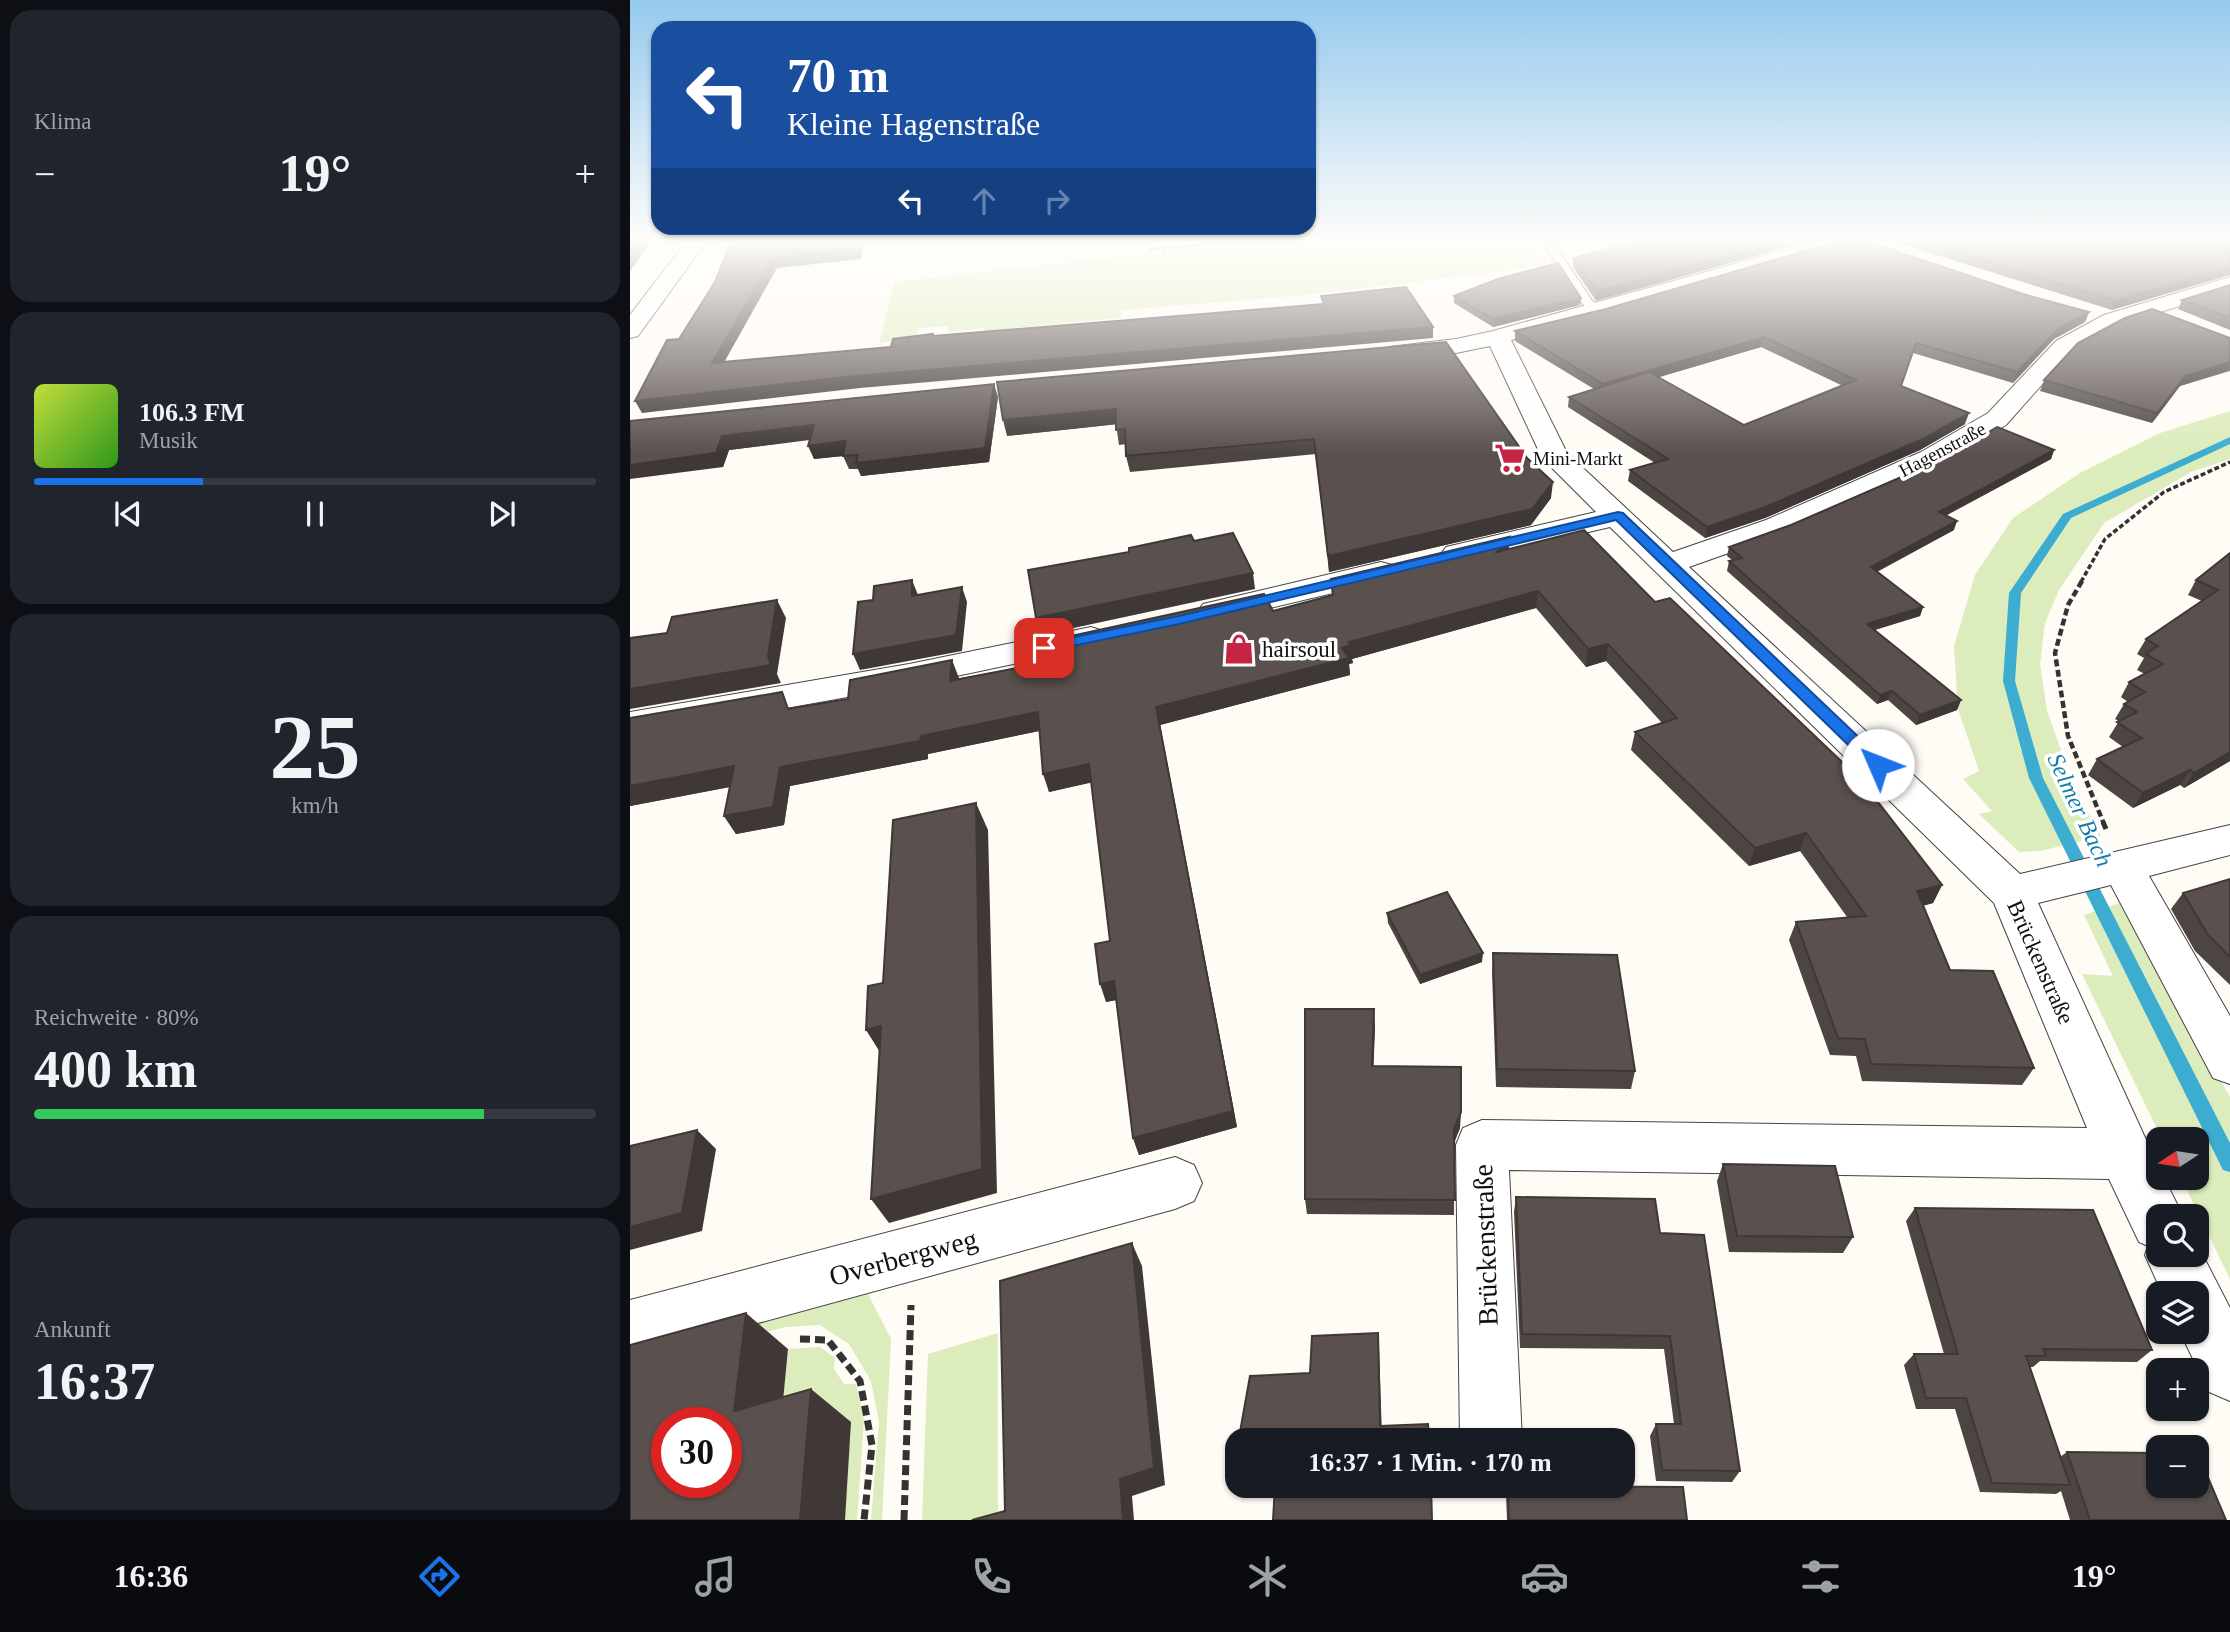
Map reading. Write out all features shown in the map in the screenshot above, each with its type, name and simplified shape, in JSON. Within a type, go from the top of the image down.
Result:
[{"type":"street","points":[[630,331],[643,313]]},
{"type":"street","points":[[1372,354],[1456,346],[1589,313]]},
{"type":"street","name":"Hagenstraße","points":[[1668,564],[1777,526],[1931,458],[1997,419],[2064,346],[2100,317],[2121,313]]},
{"type":"street","points":[[2160,313],[2183,322]]},
{"type":"street","name":"Brückenstraße","points":[[1497,337],[1512,363],[1542,437],[1556,458],[1668,564],[2028,890],[2124,1154],[2149,1204]]},
{"type":"street","points":[[1179,620],[1618,516]]},
{"type":"street","points":[[630,724],[909,675],[1125,631]]},
{"type":"street","points":[[2028,890],[2230,841]]},
{"type":"street","points":[[2110,869],[2230,1062]]},
{"type":"street","name":"Brückenstraße","points":[[1490,1428],[1482,1145],[2124,1154]]},
{"type":"street","name":"Overbergweg","points":[[630,1329],[1175,1184]]},
{"type":"street","points":[[2209,1328],[2230,1371]]},
{"type":"path","points":[[2110,869],[2068,736],[2055,653],[2068,605],[2105,539],[2164,492],[2230,462]]},
{"type":"path","points":[[904,1520],[912,1255]]},
{"type":"path","points":[[793,1339],[828,1340],[860,1381],[872,1445],[864,1520]]},
{"type":"green space","points":[[886,313],[1121,313],[1121,318],[984,331],[985,328],[948,332],[948,326],[918,328],[916,337],[879,343]]},
{"type":"green space","points":[[2230,411],[2230,459],[2191,472],[2104,523],[2059,590],[2045,623],[2040,664],[2047,711],[2071,778],[2101,836],[2040,851],[2019,852],[1979,814],[1992,811],[1963,779],[1979,771],[1958,709],[1954,646],[1975,575],[2013,518],[2080,473],[2160,433]]},
{"type":"green space","points":[[2119,903],[2230,1097],[2230,1279],[2209,1236],[2209,1204],[2194,1204],[2187,1190],[2209,1190],[2209,1127],[2156,1127],[2082,974],[2113,976],[2084,915]]},
{"type":"green space","points":[[867,1292],[891,1339],[882,1520],[871,1520],[879,1422],[871,1381],[849,1344],[820,1325],[785,1327],[630,1370],[630,1354]]},
{"type":"green space","points":[[998,1333],[998,1512],[976,1520],[922,1520],[928,1354]]},
{"type":"green space","points":[[820,1347],[835,1358],[834,1369],[844,1384],[856,1384],[864,1420],[857,1520],[845,1520],[779,1443],[788,1349]]},
{"type":"building","points":[[695,313],[741,313],[712,363],[891,347],[893,339],[933,334],[1215,313],[1424,313],[1433,327],[855,376],[635,401],[667,340],[679,339]]},
{"type":"building","points":[[1483,313],[1518,313],[1493,319]]},
{"type":"building","points":[[1590,313],[2087,313],[2058,329],[2017,372],[1916,343],[1901,386],[1969,413],[1923,439],[1768,506],[1707,527],[1630,470],[1668,459],[1569,397],[1649,372],[1744,425],[1856,380],[1764,337],[1603,384],[1515,331]]},
{"type":"building","points":[[2140,313],[2163,313],[2230,338],[2230,362],[2185,376],[2157,413],[2044,380],[2078,343]]},
{"type":"building","points":[[2216,313],[2230,313],[2230,318]]},
{"type":"building","points":[[1446,342],[1527,458],[1553,482],[1532,509],[1328,556],[1314,439],[1126,456],[1125,429],[1116,430],[1116,409],[1003,420],[997,382]]},
{"type":"building","points":[[994,384],[985,448],[856,463],[858,455],[843,456],[846,441],[808,446],[814,425],[722,436],[716,453],[630,465],[630,421]]},
{"type":"building","points":[[1997,427],[2054,450],[1939,512],[1957,521],[1871,567],[1923,607],[1867,624],[1961,700],[1920,715],[1892,691],[1880,695],[1729,561],[1742,558],[1729,547],[1791,525],[1945,458]]},
{"type":"building","points":[[1584,530],[1655,602],[1670,598],[1861,780],[1942,885],[1917,891],[1950,970],[1993,971],[2034,1068],[1871,1064],[1865,1039],[1838,1038],[1796,922],[1866,916],[1806,833],[1755,848],[1635,732],[1677,718],[1608,644],[1588,649],[1538,591],[1349,642],[1351,645],[1342,648],[1349,658],[1156,707],[1233,1111],[1133,1138],[1114,981],[1100,984],[1095,944],[1110,941],[1089,764],[1043,774],[1038,712],[921,736],[920,741],[780,767],[773,807],[724,816],[734,766],[630,786],[630,718],[782,692],[788,709],[848,699],[850,680],[952,660],[950,681],[1043,663],[1039,643],[1264,594],[1273,611],[1333,595],[1331,579],[1509,537],[1497,552]]},
{"type":"building","points":[[1233,533],[1253,573],[1036,618],[1028,570],[1129,552],[1129,548],[1191,535],[1194,541]]},
{"type":"building","points":[[2230,553],[2230,752],[2194,773],[2190,770],[2143,793],[2097,759],[2142,738],[2117,722],[2137,712],[2124,704],[2145,692],[2129,682],[2163,664],[2146,654],[2158,646],[2146,639],[2218,590],[2196,580]]},
{"type":"building","points":[[912,580],[912,596],[962,587],[956,635],[853,654],[858,602],[873,600],[874,586]]},
{"type":"building","points":[[777,600],[768,656],[771,665],[630,689],[630,638],[667,633],[672,617]]},
{"type":"building","points":[[976,803],[982,1169],[871,1199],[881,1026],[866,1030],[868,986],[883,983],[893,820]]},
{"type":"building","points":[[2230,879],[2230,957],[2208,935],[2183,893]]},
{"type":"building","points":[[1447,892],[1483,953],[1420,975],[1387,913]]},
{"type":"building","points":[[1493,953],[1617,955],[1635,1071],[1497,1069]]},
{"type":"building","points":[[1305,1009],[1374,1009],[1372,1066],[1461,1067],[1461,1112],[1454,1129],[1455,1200],[1305,1199]]},
{"type":"building","points":[[697,1130],[682,1213],[630,1227],[630,1146]]},
{"type":"building","points":[[1723,1164],[1835,1166],[1853,1237],[1737,1236]]},
{"type":"building","points":[[1516,1197],[1655,1199],[1660,1233],[1704,1235],[1740,1471],[1662,1470],[1656,1424],[1681,1424],[1670,1336],[1522,1334]]},
{"type":"building","points":[[1915,1208],[2093,1210],[2146,1336],[2146,1344],[2149,1344],[2152,1350],[2043,1349],[2046,1356],[2026,1356],[2070,1485],[1992,1483],[1966,1398],[1926,1398],[1914,1354],[1958,1354]]},
{"type":"building","points":[[1132,1243],[1154,1468],[1120,1479],[1123,1520],[972,1520],[1005,1511],[1000,1281]]},
{"type":"building","points":[[746,1313],[734,1407],[651,1407],[651,1498],[742,1498],[742,1409],[811,1389],[800,1520],[630,1520],[630,1345]]},
{"type":"building","points":[[1378,1333],[1380,1426],[1428,1424],[1428,1428],[1241,1428],[1250,1376],[1310,1373],[1312,1336]]},
{"type":"building","points":[[2067,1452],[2146,1453],[2146,1498],[2209,1498],[2209,1480],[2226,1520],[2090,1520]]},
{"type":"building","points":[[1635,1487],[1683,1487],[1687,1520],[1509,1520],[1508,1498],[1635,1498]]},
{"type":"building","points":[[1274,1498],[1431,1498],[1432,1520],[1273,1520]]},
{"type":"waterway","name":"Selmer Bach","points":[[2230,440],[2067,516],[2015,593],[2009,681],[2036,778],[2230,1163]]},
{"type":"place","name":"Mini-Markt","points":[[1510,458]]},
{"type":"place","name":"hairsoul","points":[[1239,649]]},
{"type":"route","points":[[1044,648],[1179,620],[1618,516],[1878,765]]}]
